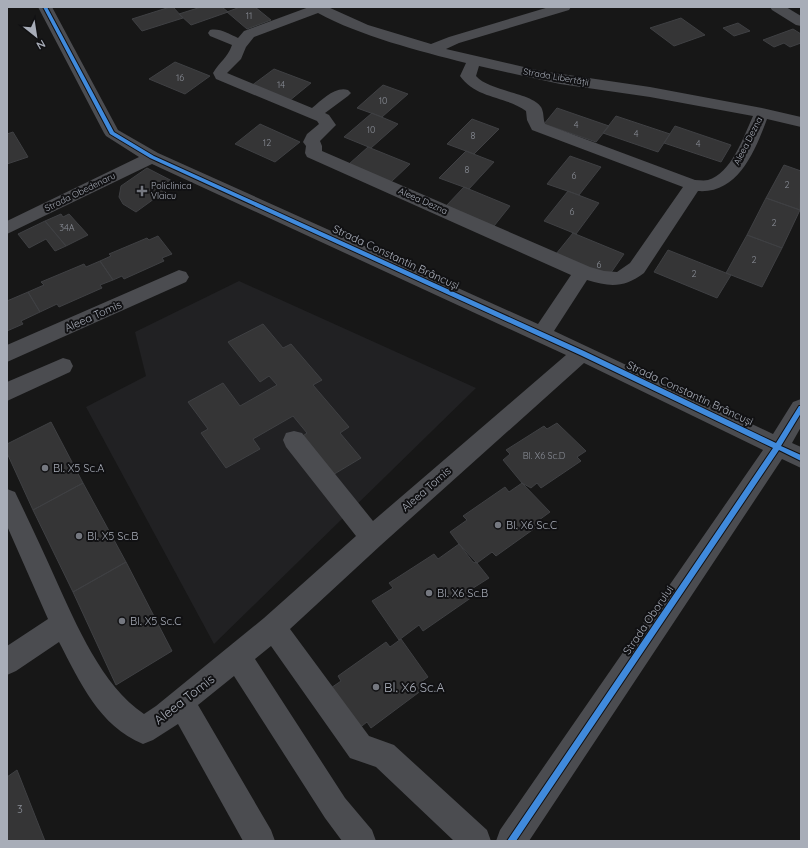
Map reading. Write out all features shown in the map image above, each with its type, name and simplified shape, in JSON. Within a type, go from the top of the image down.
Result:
[{"type":"street","name":"Strada Constantin Brâncuși","points":[[46,7],[112,133],[152,157],[582,353],[801,458]]},
{"type":"street","name":"Strada Libertății","points":[[318,7],[347,21],[432,50],[562,79],[648,92],[762,113],[801,122]]},
{"type":"street","name":"Aleea Dezna","points":[[318,7],[254,31],[245,37],[236,56],[223,68],[220,73],[221,76],[323,118],[328,125],[313,138],[311,142],[314,146],[313,152],[583,272],[612,280],[629,275],[637,268],[693,185]]},
{"type":"street","points":[[432,50],[454,40],[564,7]]},
{"type":"street","points":[[778,7],[801,22]]},
{"type":"street","points":[[215,33],[241,44]]},
{"type":"street","name":"Aleea Dezna","points":[[474,60],[468,76],[471,81],[485,88],[528,104],[534,109],[535,120],[538,127],[693,185],[708,187],[714,185],[736,166],[745,151],[762,113]]},
{"type":"street","points":[[313,114],[343,93]]},
{"type":"street","name":"Strada Obedenaru","points":[[7,228],[152,157]]},
{"type":"street","points":[[541,334],[583,272]]},
{"type":"street","name":"Aleea Tomis","points":[[7,354],[179,277]]},
{"type":"street","name":"Aleea Tomis","points":[[7,501],[63,624],[100,688],[122,715],[143,730],[166,716],[272,627],[372,537],[582,353]]},
{"type":"street","points":[[7,392],[63,366]]},
{"type":"street","name":"Strada Oborului","points":[[511,841],[778,446],[801,408]]},
{"type":"street","points":[[294,440],[372,537]]},
{"type":"street","points":[[7,662],[63,624]]},
{"type":"street","points":[[272,627],[360,748],[384,755],[476,841]]},
{"type":"street","points":[[237,656],[335,808],[361,841]]},
{"type":"street","points":[[181,702],[260,841]]},
{"type":"shaded area","points":[[239,281],[476,388],[214,644],[86,407],[146,376],[135,332]]},
{"type":"building","points":[[173,7],[183,18],[142,31],[132,19]]},
{"type":"building","points":[[201,7],[222,7],[228,12],[191,25],[179,14]]},
{"type":"building","points":[[240,7],[255,7],[271,20],[247,29],[227,12]]},
{"type":"building","points":[[681,18],[705,35],[674,46],[650,28]]},
{"type":"building","points":[[738,23],[750,31],[734,36],[723,28]]},
{"type":"building","points":[[793,29],[801,34],[801,43],[790,47],[784,43],[774,47],[763,40]]},
{"type":"building","points":[[175,62],[210,76],[185,94],[149,79]]},
{"type":"building","points":[[274,69],[311,83],[289,101],[251,86]]},
{"type":"building","points":[[383,85],[408,94],[382,117],[357,108]]},
{"type":"building","points":[[557,108],[609,126],[596,142],[544,124]]},
{"type":"building","points":[[372,113],[398,124],[371,148],[344,137]]},
{"type":"building","points":[[616,116],[670,134],[658,152],[603,133]]},
{"type":"building","points":[[472,119],[499,129],[474,154],[447,144]]},
{"type":"building","points":[[260,124],[300,142],[275,162],[235,144]]},
{"type":"building","points":[[675,126],[731,145],[721,162],[664,143]]},
{"type":"building","points":[[13,132],[28,157],[7,164],[7,134]]},
{"type":"building","points":[[368,147],[410,164],[391,182],[349,164]]},
{"type":"building","points":[[466,151],[494,162],[469,189],[439,178]]},
{"type":"building","points":[[570,156],[601,167],[579,195],[547,184]]},
{"type":"building","points":[[784,165],[801,171],[800,210],[766,198]]},
{"type":"building","name":"Policlinica Vlaicu","points":[[147,168],[176,183],[136,212],[123,204],[119,197],[121,186]]},
{"type":"building","points":[[464,187],[510,206],[494,226],[446,206]]},
{"type":"building","points":[[568,191],[599,203],[576,234],[544,221]]},
{"type":"building","points":[[766,198],[800,210],[782,248],[747,235]]},
{"type":"building","points":[[61,214],[63,217],[69,214],[88,235],[66,246],[45,221]]},
{"type":"building","points":[[45,221],[66,246],[55,251],[46,239],[29,248],[18,234]]},
{"type":"building","points":[[573,233],[624,254],[608,277],[556,254]]},
{"type":"building","points":[[747,235],[782,248],[762,287],[726,273]]},
{"type":"building","points":[[158,236],[172,254],[162,258],[164,261],[124,279],[122,276],[113,280],[100,261],[111,256],[109,254],[147,238],[149,240]]},
{"type":"building","points":[[668,250],[731,275],[717,298],[654,272]]},
{"type":"building","points":[[100,261],[113,280],[100,285],[102,288],[59,307],[57,304],[40,312],[28,292],[44,285],[41,282],[84,264],[86,267]]},
{"type":"building","points":[[28,292],[40,312],[21,321],[23,324],[7,331],[7,301]]},
{"type":"building","points":[[263,324],[283,348],[291,344],[322,380],[313,385],[349,427],[340,433],[361,458],[331,476],[300,438],[307,433],[293,416],[253,439],[260,449],[226,468],[201,433],[208,429],[188,402],[223,383],[240,406],[277,385],[269,376],[260,382],[228,342]]},
{"type":"building","name":"Bl. X5 Sc.A","points":[[51,422],[83,483],[33,510],[7,453],[7,444]]},
{"type":"building","name":"Bl. X6 Sc.D","points":[[557,423],[586,451],[577,457],[581,461],[541,488],[537,483],[531,488],[522,483],[503,460],[510,454],[506,450],[544,426],[547,429]]},
{"type":"building","name":"Bl. X5 Sc.B","points":[[83,483],[126,562],[73,592],[33,510]]},
{"type":"building","name":"Bl. X6 Sc.C","points":[[522,483],[550,512],[535,523],[538,526],[496,556],[492,552],[477,563],[450,532],[467,520],[463,516],[505,487],[509,492]]},
{"type":"building","name":"Bl. X6 Sc.B","points":[[459,544],[473,562],[477,563],[489,578],[470,590],[475,595],[423,631],[419,625],[399,640],[372,601],[393,588],[389,583],[434,554],[438,559]]},
{"type":"building","name":"Bl. X5 Sc.C","points":[[126,562],[172,651],[116,685],[73,592]]},
{"type":"building","name":"Bl. X6 Sc.A","points":[[401,639],[428,677],[418,684],[422,690],[371,728],[367,722],[354,732],[328,690],[341,681],[338,676],[386,642],[390,647]]},
{"type":"building","points":[[17,770],[45,841],[7,841],[7,777]]},
{"type":"cycle path","points":[[45,7],[112,133],[152,157],[582,353],[801,458]]},
{"type":"cycle path","points":[[511,841],[778,446],[801,408]]},
{"type":"place","name":"Policlinica Vlaicu","points":[[142,191]]},
{"type":"place","name":"Bl. X5 Sc.A","points":[[45,468]]},
{"type":"place","name":"Bl. X6 Sc.C","points":[[498,525]]},
{"type":"place","name":"Bl. X5 Sc.B","points":[[79,536]]},
{"type":"place","name":"Bl. X6 Sc.B","points":[[429,593]]},
{"type":"place","name":"Bl. X5 Sc.C","points":[[122,621]]},
{"type":"place","name":"Bl. X6 Sc.A","points":[[376,687]]}]
